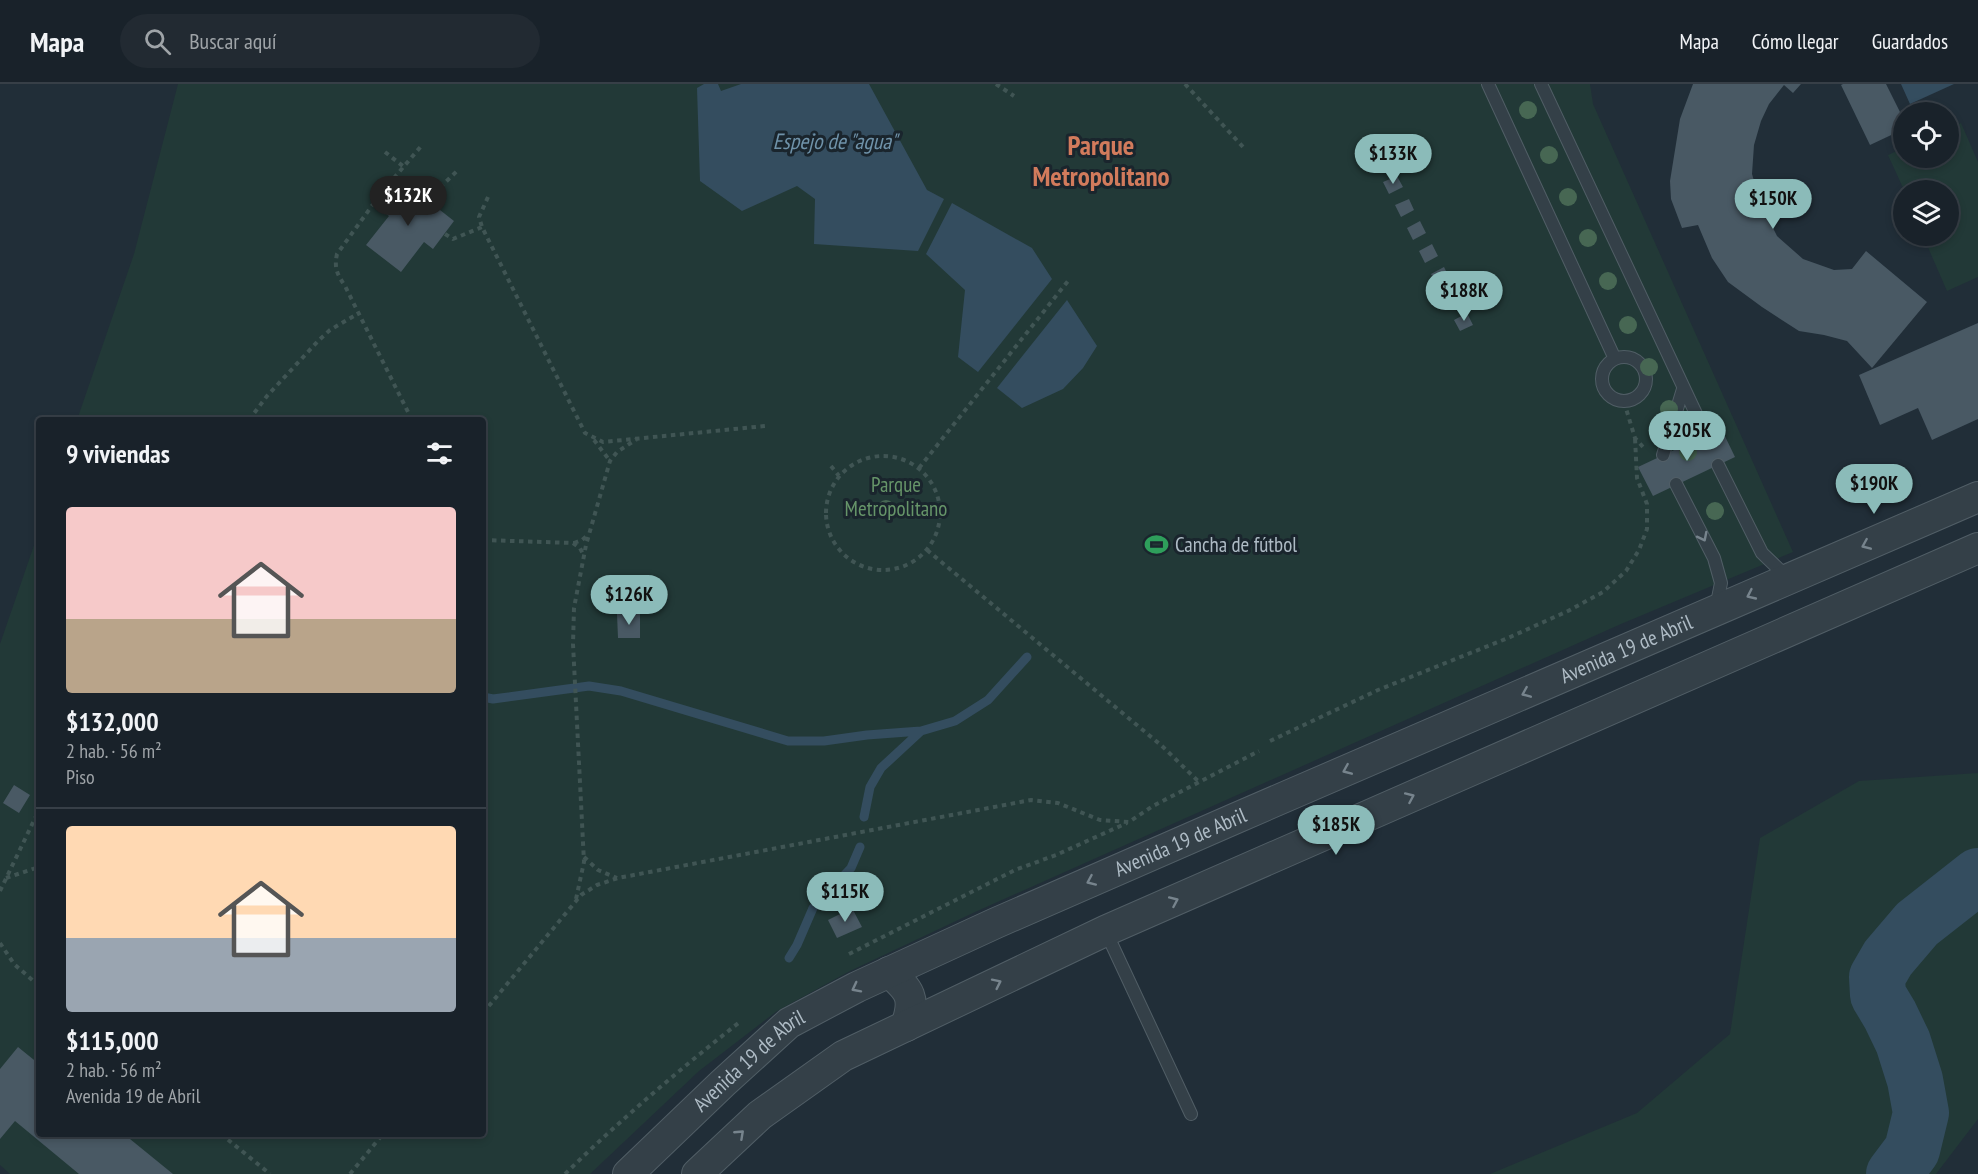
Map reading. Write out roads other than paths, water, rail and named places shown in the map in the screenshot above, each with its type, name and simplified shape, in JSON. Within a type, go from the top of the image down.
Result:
[{"type":"street","name":"Avenida 19 de Abril","points":[[628,1174],[789,1023],[889,972],[1212,828],[1978,497]]},
{"type":"street","points":[[697,1174],[760,1115],[843,1056],[1105,931],[1978,548]]},
{"type":"street","points":[[926,955],[924,973],[928,987],[937,997],[951,1004]]},
{"type":"street","points":[[889,972],[907,988],[912,1010],[906,1026]]},
{"type":"lane","points":[[1488,84],[1615,359]]},
{"type":"lane","points":[[1541,84],[1706,435]]},
{"type":"lane","points":[[1624,357],[1634,359],[1642,365],[1647,375],[1642,394],[1634,400],[1624,402],[1614,400],[1606,394],[1602,385],[1602,374],[1606,365],[1615,359],[1624,357]]},
{"type":"lane","points":[[1663,455],[1683,389]]},
{"type":"lane","points":[[1718,465],[1762,554],[1788,578]]},
{"type":"lane","points":[[1677,484],[1714,558],[1719,573],[1721,583],[1715,612]]},
{"type":"lane","points":[[1105,931],[1191,1114]]},
{"type":"water","name":"Espejo de \"agua\"","points":[[704,84],[718,84],[721,91],[741,84],[869,84],[927,190],[944,199],[918,251],[814,244],[815,199],[797,186],[742,211],[700,181],[697,88]]},
{"type":"water","points":[[1901,84],[1954,84],[1914,102],[1909,102]]},
{"type":"water","points":[[952,203],[1032,248],[1052,279],[978,372],[958,357],[965,290],[926,254]]},
{"type":"water","points":[[1067,300],[1097,346],[1083,368],[1063,389],[1022,408],[997,388]]},
{"type":"waterway","points":[[486,698],[493,699],[589,686],[621,691],[788,741],[824,741],[921,731],[955,721],[988,700],[1027,657]]},
{"type":"waterway","points":[[864,817],[870,787],[881,768],[921,731]]},
{"type":"waterway","points":[[789,958],[813,908],[851,868],[860,847]]},
{"type":"waterway","points":[[1894,1174],[1912,1150],[1921,1113],[1915,1080],[1903,1042],[1878,995],[1877,977],[1888,958],[1917,924],[1978,876]]},
{"type":"place","name":"Cancha de fútbol","points":[[1157,545]]},
{"type":"district","name":"Parque Metropolitano","points":[[1101,162]]}]
